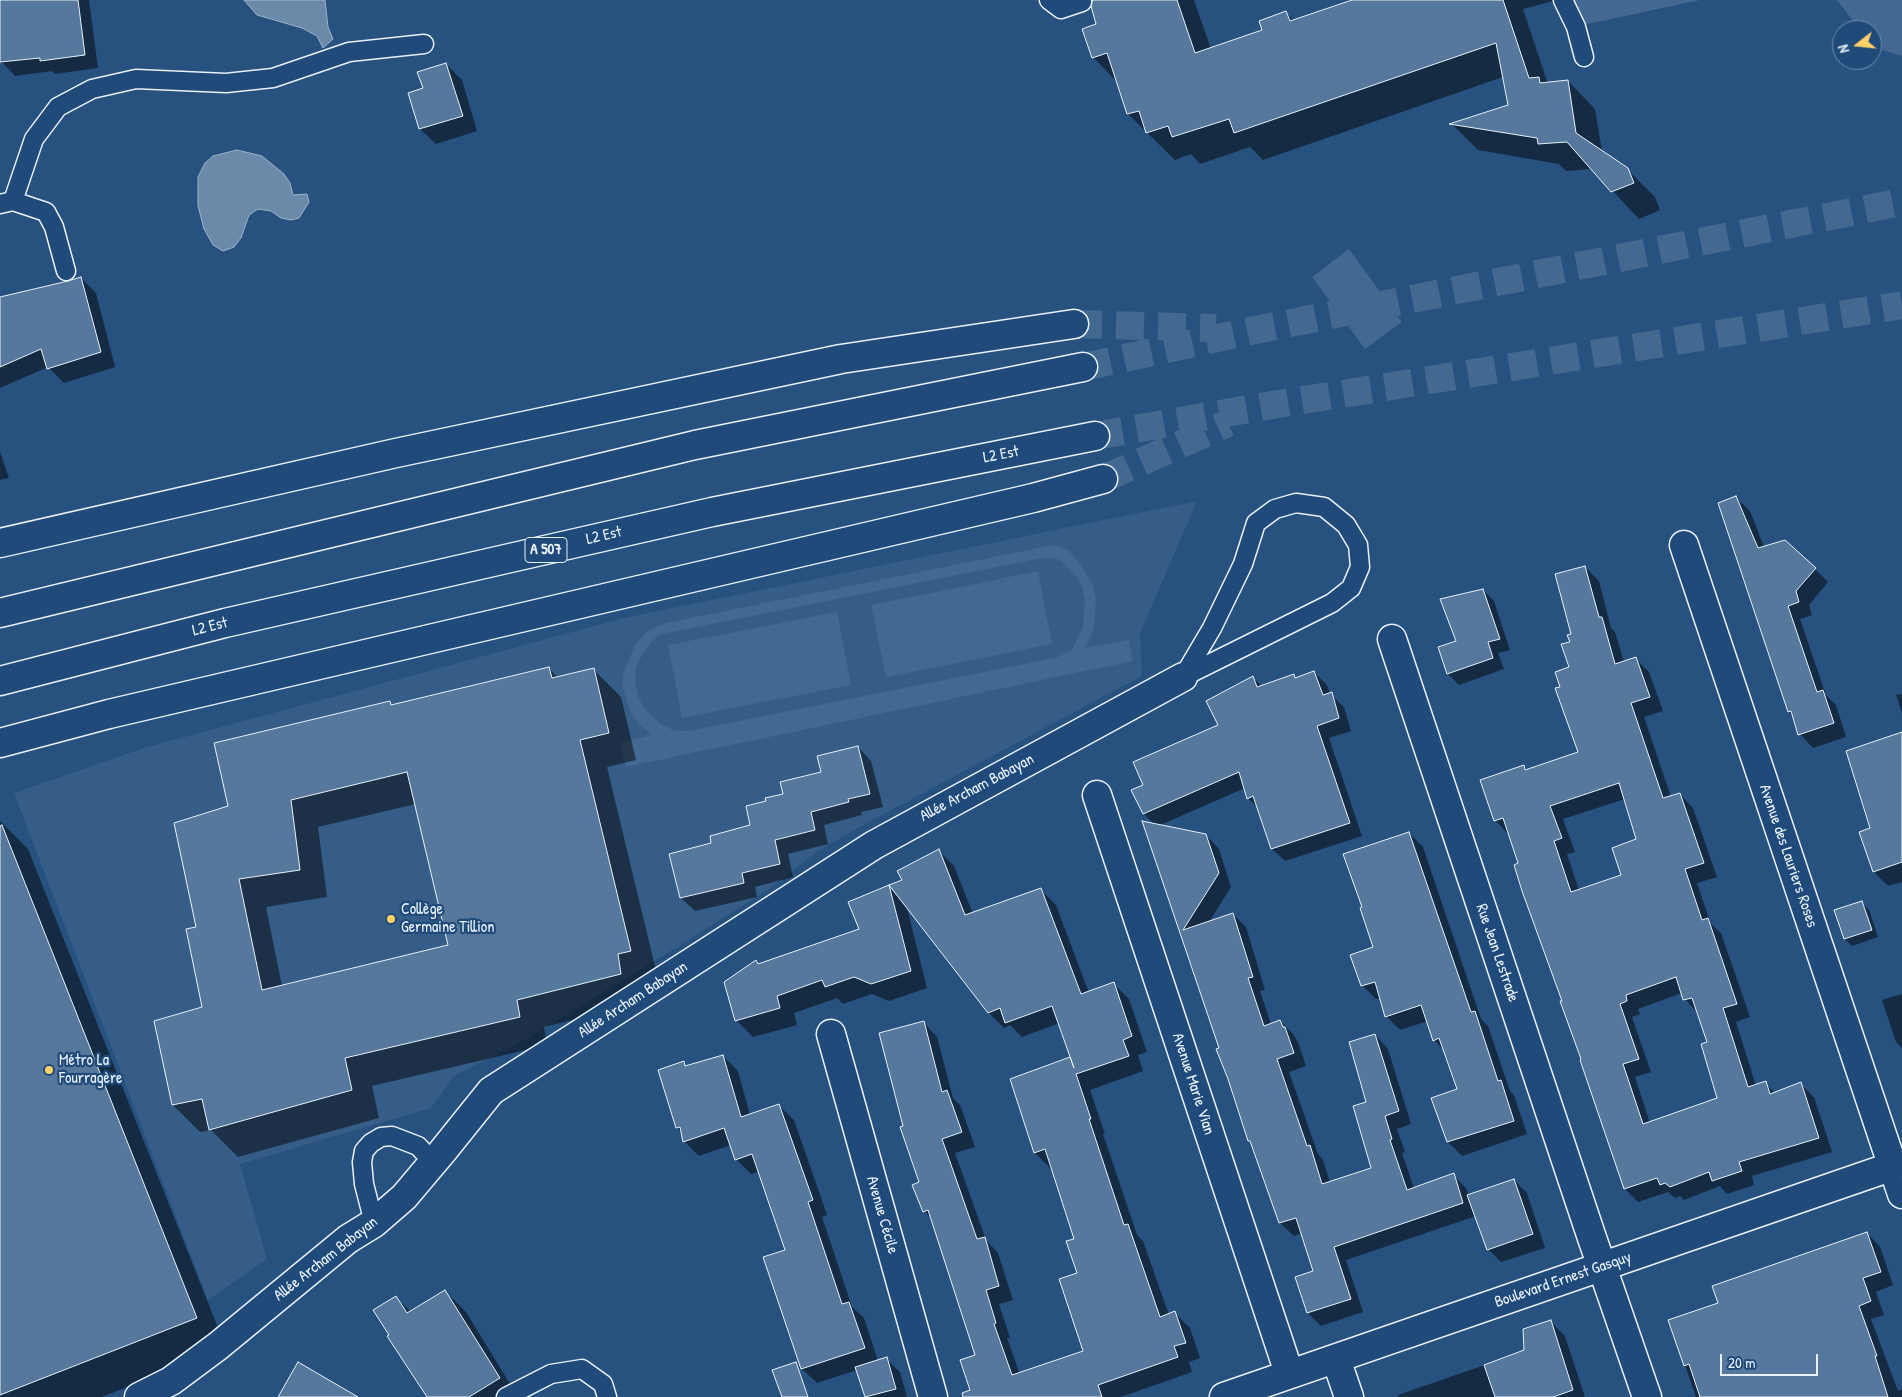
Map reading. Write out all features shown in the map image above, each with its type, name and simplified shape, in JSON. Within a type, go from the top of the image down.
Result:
[{"type":"main road","points":[[0,543],[387,455],[842,360],[1074,324]]},
{"type":"main road","points":[[0,613],[695,445],[1083,367]]},
{"type":"main road","name":"L2 Est","points":[[0,681],[225,623],[712,512],[1096,436]]},
{"type":"main road","points":[[0,743],[110,714],[1033,498],[1103,479]]},
{"type":"main road","name":"Avenue des Lauriers Roses","points":[[1684,546],[1897,1164],[1902,1194]]},
{"type":"main road","name":"Rue Jean Lestrade","points":[[1392,639],[1647,1397]]},
{"type":"main road","name":"Allée Archam Babayan","points":[[138,1397],[171,1381],[218,1346],[348,1239],[374,1223],[404,1197],[434,1163],[491,1091],[874,845],[1183,677]]},
{"type":"main road","name":"Avenue Marie Vian","points":[[1097,795],[1288,1373]]},
{"type":"main road","name":"Avenue Cécile","points":[[831,1034],[933,1397]]},
{"type":"main road","name":"Boulevard Ernest Gasquy","points":[[1224,1397],[1288,1373],[1336,1359],[1897,1164]]},
{"type":"main road","points":[[1336,1359],[1348,1397]]},
{"type":"lane","points":[[1049,0],[1062,9],[1082,2]]},
{"type":"lane","points":[[1563,0],[1576,27],[1584,57]]},
{"type":"lane","points":[[66,271],[54,227],[46,212],[7,203],[34,139],[58,107],[92,89],[136,79],[226,83],[273,78],[349,52],[424,44]]},
{"type":"lane","points":[[1296,503],[1324,507],[1346,525],[1358,545],[1360,567],[1351,588],[1332,604],[1183,677],[1212,628],[1243,564],[1256,523],[1275,509],[1296,503]]},
{"type":"lane","points":[[374,1223],[364,1184],[362,1162],[364,1151],[371,1143],[381,1137],[392,1136],[418,1146],[434,1163]]},
{"type":"lane","points":[[506,1397],[551,1374],[582,1369],[603,1384],[606,1397]]},
{"type":"shaded area","points":[[244,0],[325,0],[328,27],[333,39],[323,48],[317,36],[302,28],[257,15]]},
{"type":"shaded area","points":[[1572,0],[1700,0],[1583,25],[1577,7]]},
{"type":"shaded area","points":[[1837,0],[1902,0],[1902,56],[1882,50],[1882,20],[1852,20]]},
{"type":"shaded area","points":[[237,150],[262,156],[284,174],[290,183],[293,195],[307,194],[309,202],[299,218],[291,220],[281,218],[271,211],[258,209],[249,215],[241,238],[234,247],[223,251],[213,245],[204,229],[198,206],[198,177],[205,163],[213,156]]},
{"type":"shaded area","points":[[1349,249],[1402,322],[1365,349],[1312,277]]},
{"type":"shaded area","name":"Collège Germaine Tillion","points":[[1197,501],[1140,633],[1142,676],[865,824],[815,853],[769,889],[674,949],[528,1038],[454,1076],[431,1108],[240,1164],[267,1259],[208,1300],[14,793],[144,748],[624,618]]},
{"type":"shaded area","points":[[1054,545],[1067,549],[1078,561],[1093,585],[1096,600],[1094,628],[1085,648],[1129,640],[1133,661],[626,767],[620,743],[652,735],[631,714],[623,688],[623,675],[634,647],[645,633],[657,626]],"holes":[[[1043,558],[1058,559],[1076,576],[1082,587],[1085,600],[1083,628],[1071,651],[1058,657],[690,731],[675,731],[661,724],[648,712],[640,701],[635,684],[636,668],[643,653],[653,640],[661,634]]]},
{"type":"shaded area","points":[[1038,571],[1052,644],[886,677],[871,605]]},
{"type":"shaded area","points":[[837,612],[851,685],[682,718],[668,645]]},
{"type":"building","points":[[0,0],[78,0],[85,55],[40,61],[40,58],[0,62]]},
{"type":"building","points":[[1092,0],[1177,0],[1195,53],[1262,30],[1259,21],[1286,11],[1290,21],[1352,0],[1503,0],[1529,78],[1539,77],[1540,83],[1568,80],[1576,133],[1628,168],[1634,183],[1611,192],[1567,142],[1538,144],[1537,138],[1449,124],[1508,105],[1496,43],[1234,133],[1229,119],[1172,137],[1168,126],[1146,133],[1139,111],[1127,114],[1107,53],[1092,58],[1082,29],[1096,24],[1091,6]]},
{"type":"building","points":[[446,63],[463,116],[419,129],[408,93],[423,88],[417,72]]},
{"type":"building","points":[[81,277],[101,352],[47,369],[41,349],[0,367],[0,297]]},
{"type":"building","points":[[1736,496],[1758,548],[1785,540],[1816,568],[1796,591],[1799,602],[1788,606],[1817,692],[1823,690],[1834,723],[1798,735],[1791,711],[1788,712],[1718,503]]},
{"type":"building","points":[[1585,566],[1599,617],[1602,617],[1615,664],[1636,657],[1650,697],[1631,703],[1663,798],[1680,793],[1704,863],[1685,869],[1702,920],[1708,918],[1737,1004],[1723,1008],[1748,1087],[1766,1081],[1770,1094],[1801,1082],[1819,1138],[1739,1162],[1742,1171],[1712,1181],[1709,1172],[1670,1187],[1665,1183],[1660,1185],[1657,1178],[1624,1189],[1560,1001],[1562,1001],[1522,891],[1514,865],[1518,863],[1503,818],[1494,821],[1480,780],[1524,765],[1525,770],[1578,752],[1555,688],[1560,687],[1555,672],[1569,667],[1561,644],[1570,642],[1567,635],[1571,634],[1555,574]],"holes":[[[1619,783],[1636,839],[1612,848],[1621,875],[1571,892],[1554,841],[1562,838],[1550,806]],[[1676,977],[1683,1000],[1692,998],[1707,1042],[1701,1044],[1717,1098],[1643,1124],[1623,1064],[1639,1059],[1620,1004],[1627,1001],[1626,995]]]},
{"type":"building","points":[[1483,589],[1500,639],[1488,642],[1493,658],[1447,674],[1438,647],[1456,641],[1440,599]]},
{"type":"building","points":[[549,667],[552,678],[594,668],[609,733],[580,740],[631,951],[618,954],[621,974],[517,1000],[520,1017],[345,1058],[352,1090],[209,1130],[202,1099],[172,1105],[154,1021],[202,1007],[186,929],[196,927],[174,823],[228,806],[214,743],[390,701],[391,705]],"holes":[[[407,772],[448,945],[262,990],[239,879],[300,870],[291,800]]]},
{"type":"building","points":[[1314,671],[1323,695],[1332,692],[1339,718],[1317,726],[1350,823],[1271,849],[1253,796],[1247,799],[1239,772],[1143,814],[1131,790],[1143,785],[1133,762],[1218,725],[1206,701],[1253,676],[1257,687],[1294,674],[1295,678]]},
{"type":"building","points":[[1902,732],[1902,862],[1873,872],[1859,832],[1870,828],[1846,751]]},
{"type":"building","points":[[858,746],[870,794],[848,799],[849,802],[811,812],[815,830],[775,840],[780,864],[742,873],[744,883],[680,898],[669,854],[711,843],[710,836],[750,825],[746,806],[766,801],[765,798],[783,794],[780,782],[821,772],[817,756]]},
{"type":"building","points":[[1142,821],[1206,834],[1219,873],[1183,930],[1233,913],[1253,977],[1248,978],[1264,1026],[1280,1020],[1283,1027],[1285,1027],[1294,1053],[1277,1059],[1307,1146],[1310,1145],[1322,1184],[1371,1168],[1353,1106],[1366,1102],[1349,1042],[1375,1034],[1399,1111],[1385,1116],[1392,1139],[1390,1140],[1407,1190],[1454,1173],[1463,1203],[1334,1247],[1351,1299],[1307,1313],[1295,1277],[1313,1271],[1296,1218],[1279,1223],[1216,1049],[1219,1048]]},
{"type":"building","name":"Métro La Fourragère","points":[[2,825],[197,1318],[0,1395],[0,826]]},
{"type":"building","points":[[1409,832],[1471,1012],[1475,1011],[1498,1081],[1501,1080],[1514,1121],[1447,1142],[1431,1098],[1457,1089],[1439,1038],[1433,1041],[1421,1005],[1385,1017],[1375,982],[1361,986],[1350,955],[1373,947],[1360,908],[1362,907],[1343,854]]},
{"type":"building","points":[[939,849],[965,915],[1041,888],[1081,994],[1114,982],[1132,1036],[1123,1040],[1129,1056],[1076,1074],[1124,1225],[1128,1224],[1160,1317],[1175,1311],[1186,1343],[1174,1346],[1178,1357],[1098,1385],[1102,1397],[963,1397],[962,1393],[970,1390],[960,1360],[975,1355],[928,1210],[923,1212],[912,1185],[919,1182],[900,1127],[903,1126],[879,1033],[924,1021],[942,1092],[947,1090],[962,1132],[942,1139],[977,1239],[985,1237],[999,1286],[986,1290],[996,1323],[994,1324],[1012,1375],[1083,1351],[1059,1279],[1077,1273],[1066,1241],[1074,1239],[1045,1149],[1034,1153],[1010,1079],[1070,1057],[1074,1068],[1052,1006],[1005,1023],[1000,1008],[988,1013],[889,885],[902,880],[897,871]]},
{"type":"building","points":[[889,885],[911,971],[871,984],[854,977],[825,987],[822,980],[777,996],[780,1008],[735,1021],[724,982],[756,960],[758,964],[859,929],[848,902]]},
{"type":"building","points":[[1862,901],[1872,930],[1844,939],[1834,910]]},
{"type":"building","points":[[723,1055],[741,1117],[779,1104],[813,1200],[808,1202],[842,1304],[849,1302],[865,1348],[801,1369],[763,1257],[785,1250],[752,1154],[735,1160],[724,1128],[683,1142],[680,1127],[676,1128],[658,1070],[684,1061],[685,1066]]},
{"type":"building","points":[[1514,1179],[1533,1234],[1487,1250],[1467,1195]]},
{"type":"building","points":[[1867,1232],[1881,1272],[1863,1278],[1871,1301],[1859,1306],[1877,1356],[1875,1356],[1888,1397],[1700,1397],[1689,1364],[1684,1366],[1668,1320],[1718,1303],[1712,1286]]},
{"type":"building","points":[[445,1290],[500,1378],[469,1397],[427,1397],[387,1336],[389,1335],[373,1310],[396,1296],[407,1313]]},
{"type":"building","points":[[1551,1320],[1573,1390],[1553,1397],[1495,1397],[1484,1365],[1524,1350],[1523,1329]]},
{"type":"building","points":[[887,1357],[896,1389],[865,1397],[855,1367]]},
{"type":"building","points":[[298,1362],[358,1397],[278,1397]]},
{"type":"building","points":[[796,1362],[808,1397],[782,1397],[772,1370]]},
{"type":"tunnel","points":[[1083,367],[1260,329],[1902,202]]},
{"type":"tunnel","points":[[1095,436],[1266,406],[1902,305]]},
{"type":"tunnel","points":[[1074,324],[1216,328]]},
{"type":"tunnel","points":[[1103,479],[1228,423]]},
{"type":"place","name":"Collège Germaine Tillion","points":[[391,919]]},
{"type":"place","name":"Métro La Fourragère","points":[[49,1070]]}]
